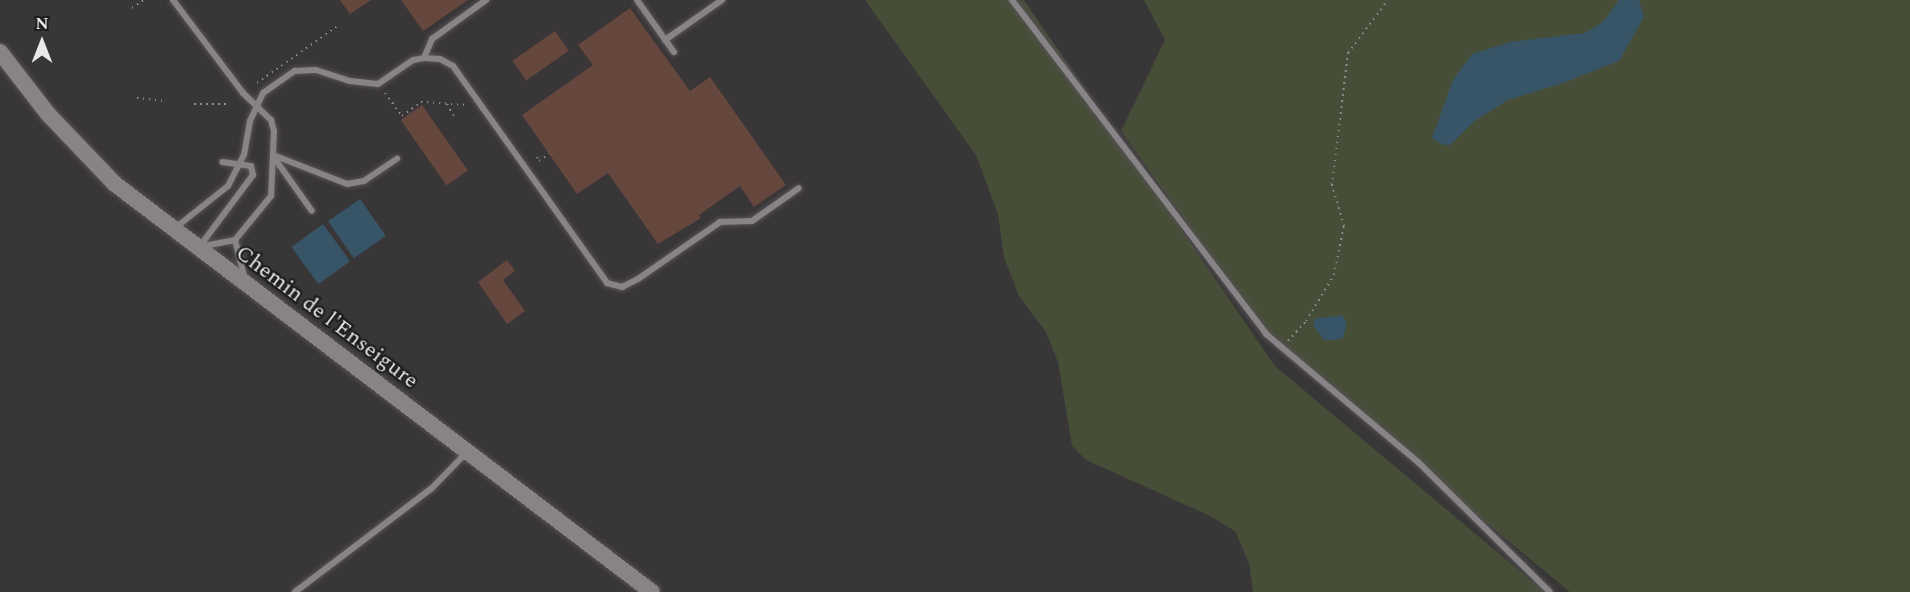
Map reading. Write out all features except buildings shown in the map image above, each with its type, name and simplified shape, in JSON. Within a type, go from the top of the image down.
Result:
[{"type":"street","name":"Chemin de l'Enseigure","points":[[0,52],[48,114],[115,184],[652,592]]},
{"type":"lane","points":[[173,0],[256,107],[271,120],[273,155],[271,196],[235,240],[199,247]]},
{"type":"lane","points":[[424,58],[432,39],[486,0]]},
{"type":"lane","points":[[637,0],[674,52]]},
{"type":"lane","points":[[665,40],[723,0]]},
{"type":"lane","points":[[1012,0],[1266,334],[1418,462],[1550,592]]},
{"type":"lane","points":[[174,228],[228,186],[240,165],[256,107],[264,93],[295,71],[315,70],[350,81],[378,84],[413,60],[424,58],[440,59],[453,66],[608,283],[622,287],[638,279],[720,222],[752,221],[799,188]]},
{"type":"lane","points":[[273,155],[347,184],[364,181],[397,159]]},
{"type":"lane","points":[[273,155],[312,211]]},
{"type":"lane","points":[[199,247],[253,175],[251,166],[222,162]]},
{"type":"lane","points":[[235,240],[247,285]]},
{"type":"lane","points":[[296,592],[432,488],[455,469],[468,451]]},
{"type":"path","points":[[132,8],[144,0]]},
{"type":"path","points":[[1283,347],[1306,321],[1334,275],[1344,226],[1332,185],[1348,53],[1388,0]]},
{"type":"path","points":[[257,83],[339,26]]},
{"type":"path","points":[[385,93],[402,116],[422,102],[474,106]]},
{"type":"path","points":[[137,98],[165,101]]},
{"type":"path","points":[[194,104],[228,104]]},
{"type":"path","points":[[447,104],[454,116]]},
{"type":"path","points":[[537,158],[540,161],[549,154]]},
{"type":"green space","points":[[865,0],[1024,0],[1275,366],[1545,592],[1253,592],[1249,563],[1235,531],[1208,515],[1086,460],[1072,446],[1058,362],[1046,332],[1019,296],[1004,257],[998,214],[976,155]]},
{"type":"green space","points":[[1144,0],[1910,0],[1910,592],[1570,592],[1278,350],[1121,131],[1165,40]]},
{"type":"water","points":[[1619,0],[1639,0],[1644,17],[1619,61],[1563,83],[1508,100],[1476,120],[1450,145],[1443,145],[1432,138],[1453,80],[1472,54],[1510,42],[1585,33],[1603,22]]},
{"type":"water","points":[[360,199],[386,236],[354,258],[328,221]]},
{"type":"water","points":[[323,224],[350,261],[318,284],[291,247]]},
{"type":"water","points":[[1342,315],[1347,324],[1343,338],[1324,340],[1313,325],[1314,319]]}]
